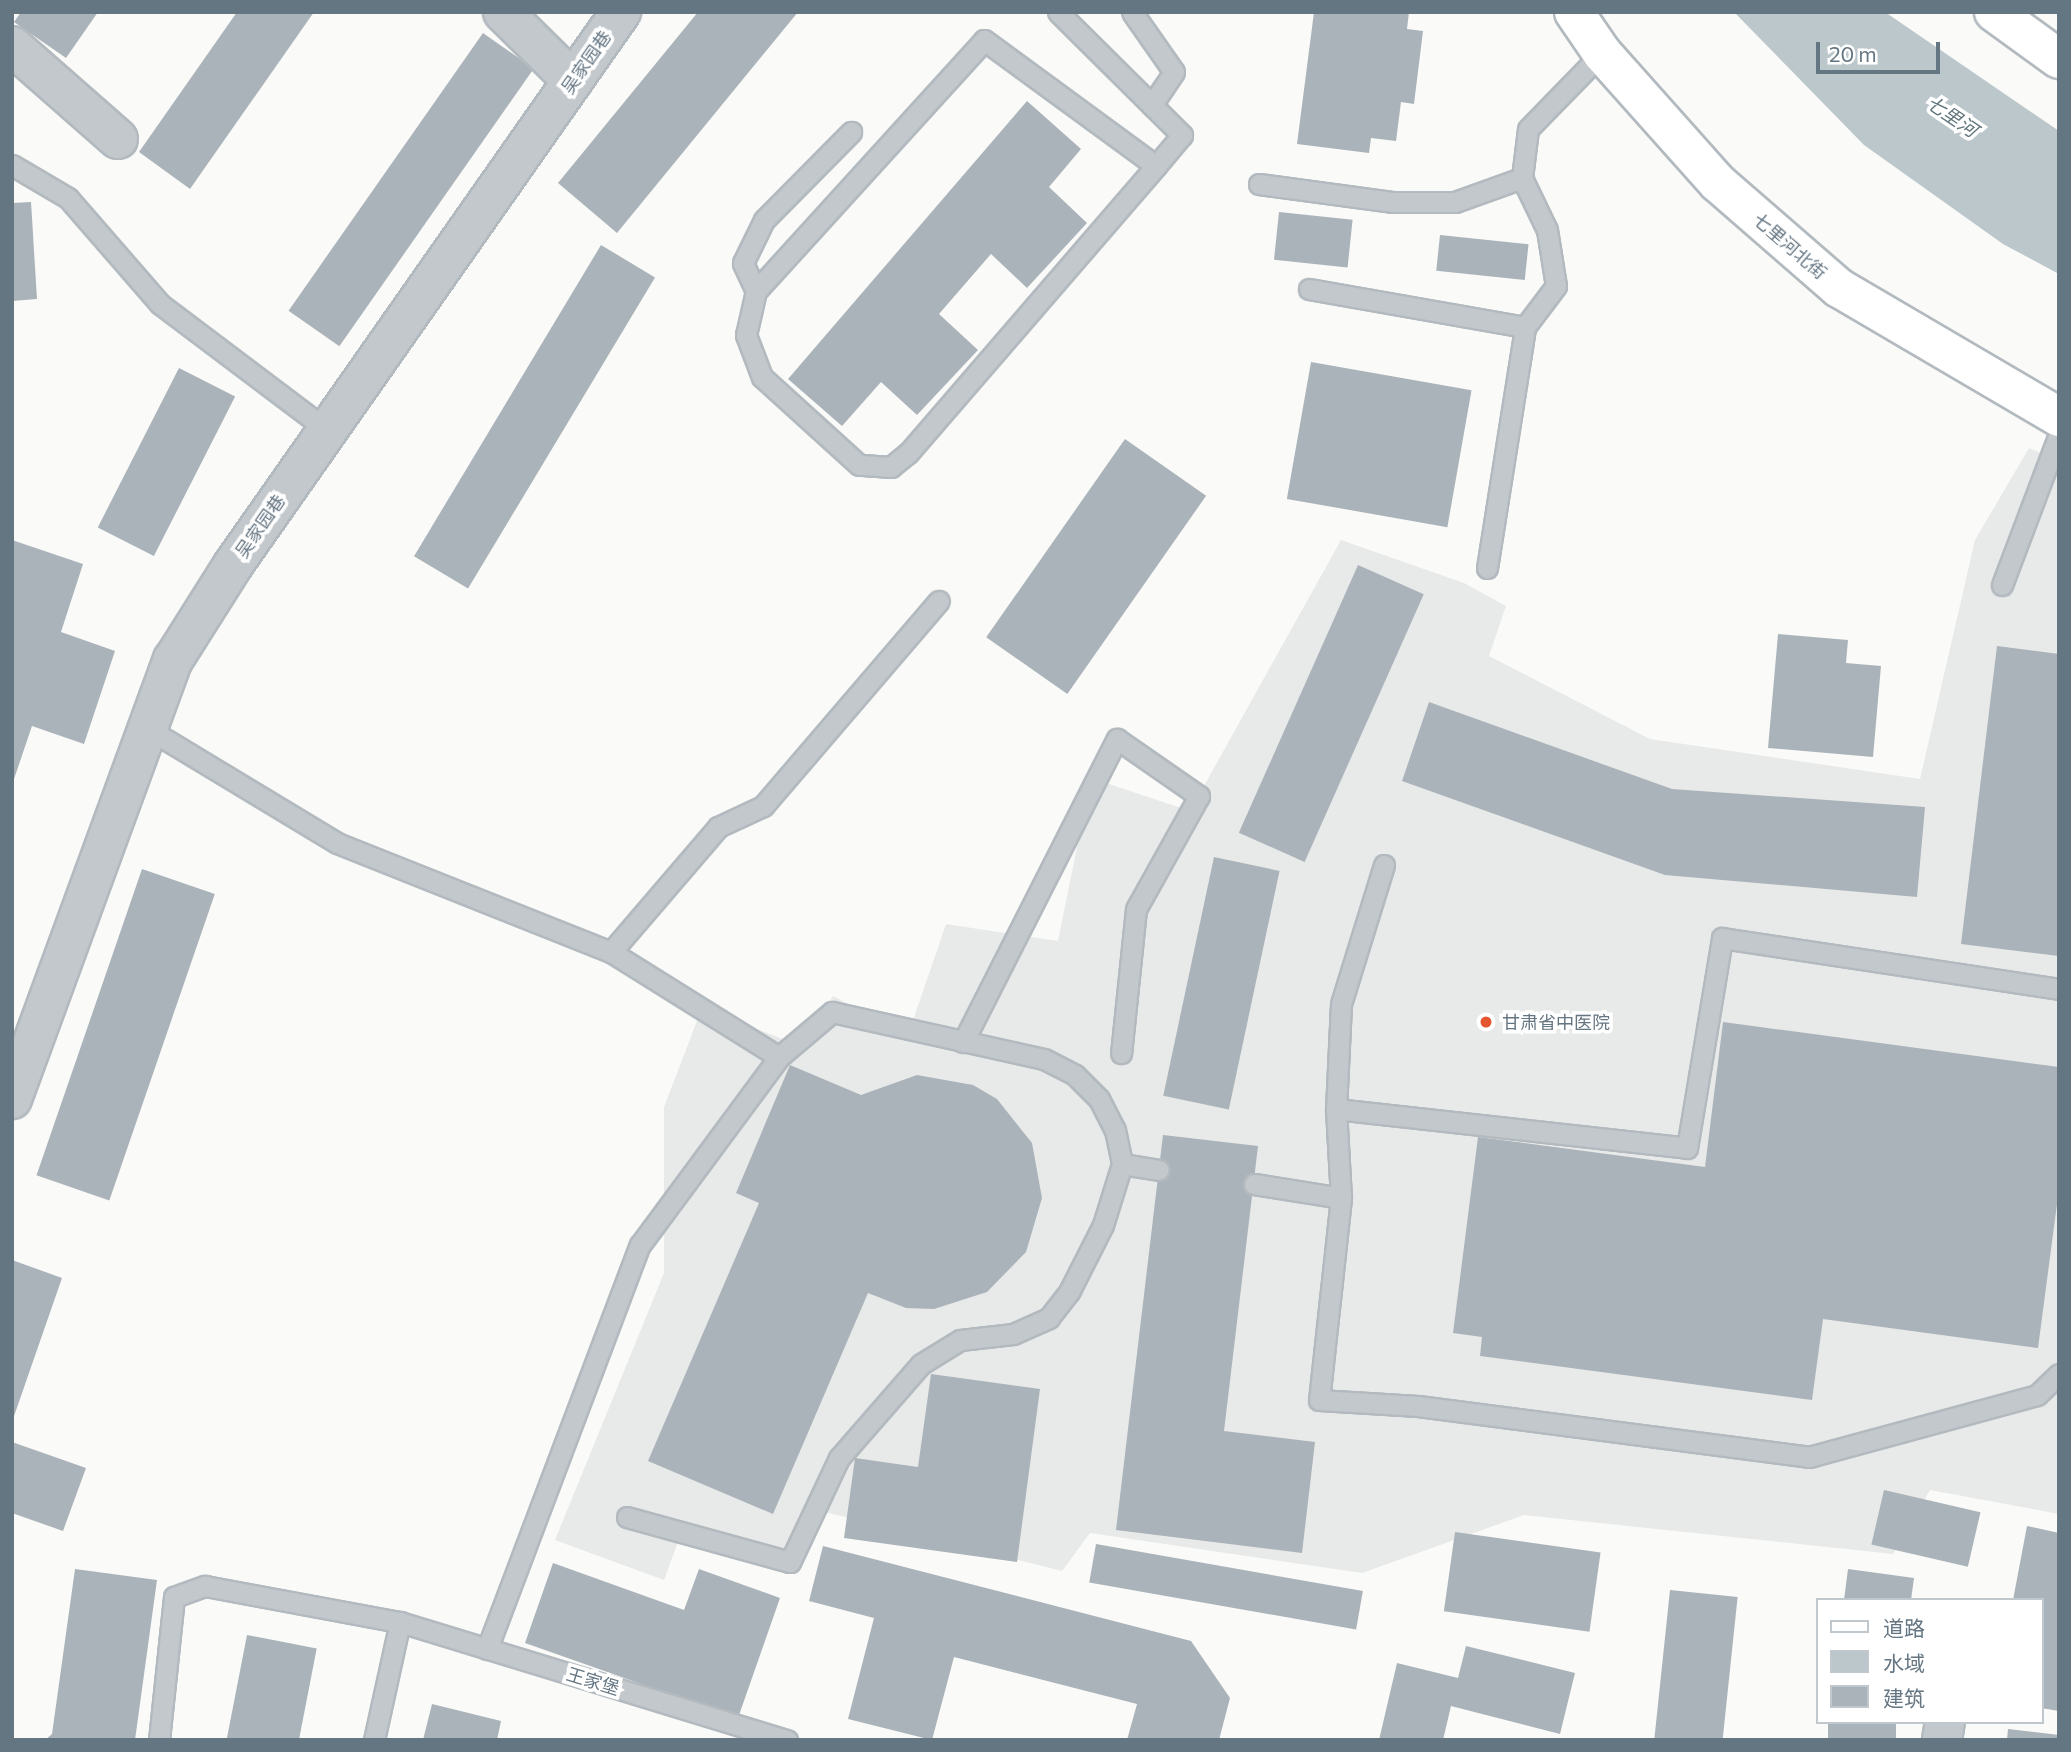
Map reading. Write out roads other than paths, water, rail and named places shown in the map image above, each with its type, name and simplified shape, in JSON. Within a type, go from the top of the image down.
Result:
[{"type":"street","points":[[503,12],[573,81]]},
{"type":"street","name":"吴家园巷","points":[[12,1099],[150,730],[173,660],[327,430],[621,12]]},
{"type":"street","name":"七里河北街","points":[[1574,12],[1602,53],[1718,183],[1839,288],[2059,417]]},
{"type":"street","points":[[1994,12],[2059,60]]},
{"type":"street","points":[[12,47],[118,139]]},
{"type":"lane","points":[[1058,12],[1182,135],[1156,166],[891,467],[859,466],[762,377],[746,335],[756,291],[984,40],[1156,166]]},
{"type":"lane","points":[[1132,12],[1174,72],[1152,105]]},
{"type":"lane","points":[[1487,569],[1525,327],[1556,286],[1548,230],[1522,178],[1528,129],[1602,53]]},
{"type":"lane","points":[[756,291],[743,262],[764,220],[851,132]]},
{"type":"lane","points":[[12,165],[68,198],[160,304],[327,430]]},
{"type":"lane","points":[[1259,184],[1392,202],[1455,202],[1522,178]]},
{"type":"lane","points":[[1309,289],[1525,327]]},
{"type":"lane","points":[[2002,585],[2059,434]]},
{"type":"lane","points":[[611,952],[718,827],[763,806],[939,601]]},
{"type":"lane","points":[[150,730],[337,842],[611,952],[779,1057]]},
{"type":"lane","points":[[963,1042],[1117,739],[1199,796],[1136,909],[1121,1053]]},
{"type":"lane","points":[[1384,865],[1341,1004],[1336,1109],[1341,1198],[1319,1400],[1418,1406],[1809,1457],[2037,1395],[2059,1374]]},
{"type":"lane","points":[[1336,1109],[1686,1148],[1722,938],[2059,989]]},
{"type":"lane","points":[[487,1649],[640,1245],[779,1057],[832,1012],[1044,1059],[1075,1075],[1099,1099],[1115,1130],[1122,1164],[1102,1225],[1069,1292],[1049,1318],[1013,1334],[960,1340],[921,1364],[839,1458],[790,1562],[627,1517]]},
{"type":"lane","points":[[1122,1164],[1159,1170]]},
{"type":"lane","points":[[1254,1184],[1341,1198]]},
{"type":"lane","name":"王家堡","points":[[159,1740],[174,1597],[205,1586],[400,1622],[787,1740]]},
{"type":"lane","points":[[374,1740],[400,1622]]},
{"type":"water","name":"七里河","points":[[1734,12],[1885,12],[2059,131],[2059,274],[2003,244],[1864,145]]},
{"type":"place","name":"甘肃省中医院","points":[[1486,1022]]}]
